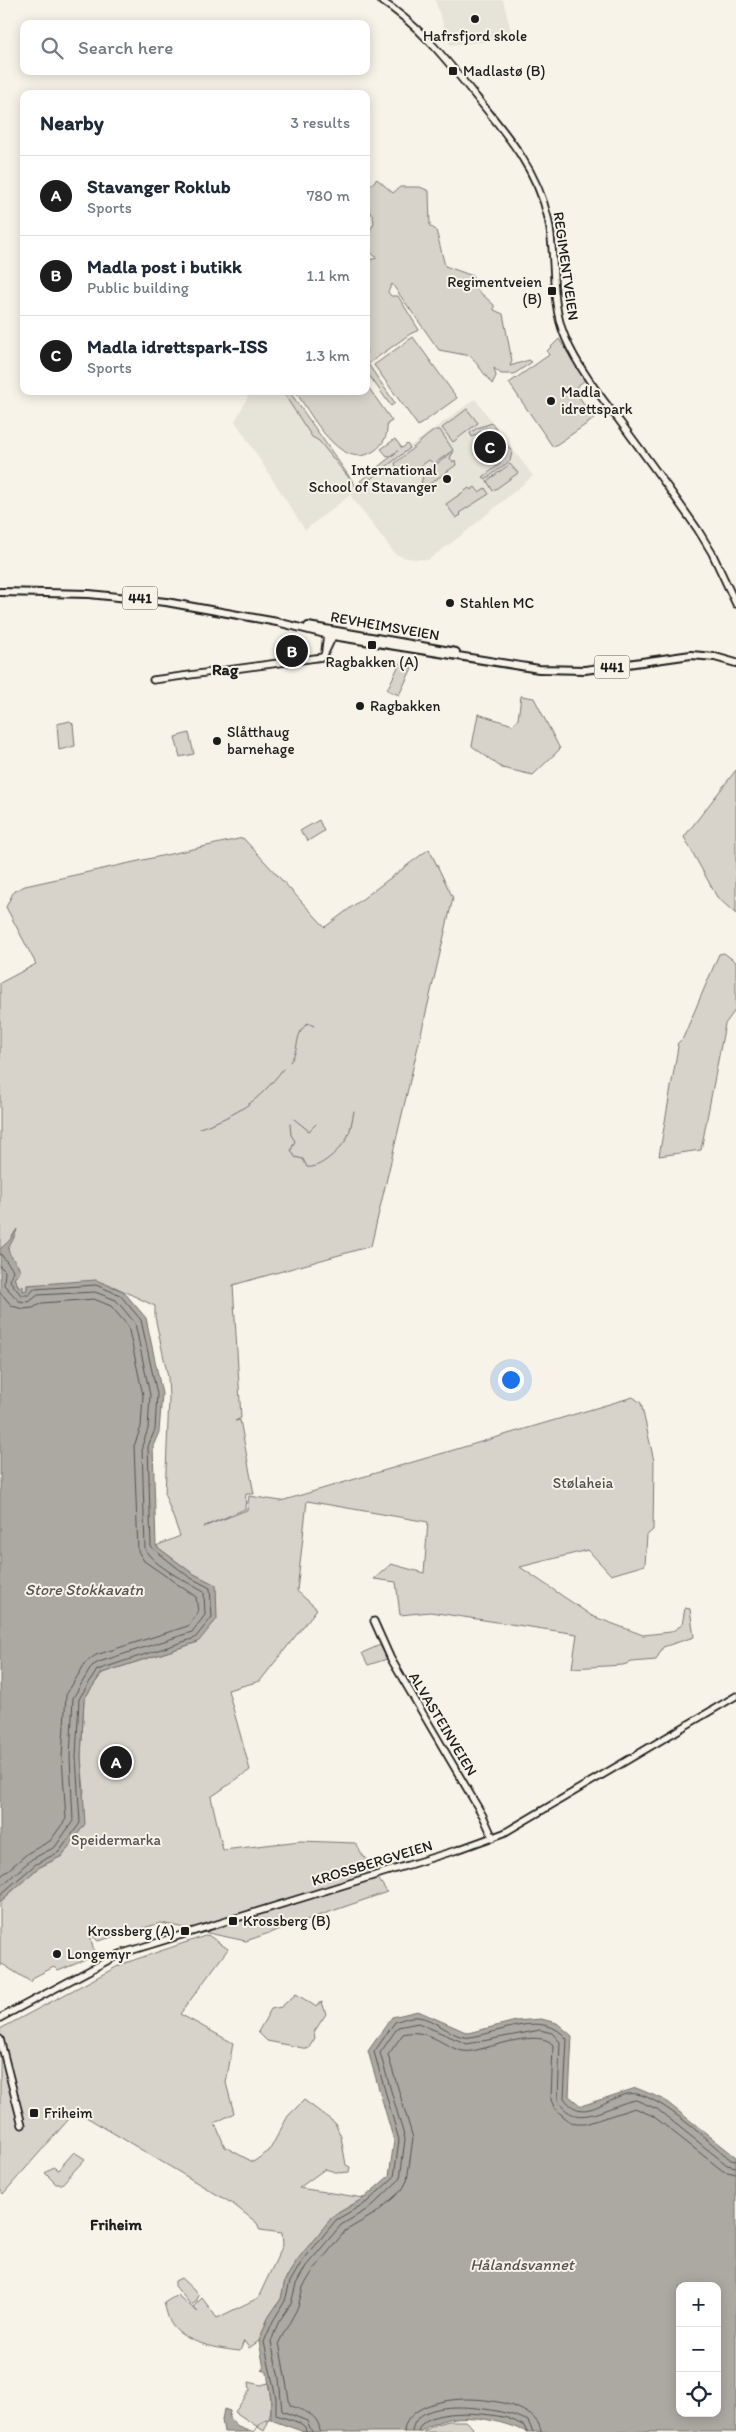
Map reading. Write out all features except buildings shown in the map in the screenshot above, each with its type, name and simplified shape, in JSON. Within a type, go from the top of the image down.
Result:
[{"type":"main road","name":"REVHEIMSVEIEN","points":[[0,592],[67,592],[142,598],[539,669],[586,670],[690,655],[715,657],[736,663]]},
{"type":"street","name":"REGIMENTVEIEN","points":[[380,0],[405,18],[438,50],[503,130],[527,164],[540,193],[548,218],[554,296],[565,338],[602,397],[698,530],[712,553],[736,604]]},
{"type":"street","points":[[153,680],[323,657],[331,633]]},
{"type":"street","name":"ALVASTEINVEIEN","points":[[374,1622],[391,1660],[483,1816],[493,1838]]},
{"type":"street","name":"KROSSBERGVEIEN","points":[[0,2018],[120,1954],[493,1838],[556,1803],[736,1696]]},
{"type":"street","points":[[0,2039],[22,2125]]},
{"type":"shaded area","name":"Hafrsfjord skole","points":[[435,0],[503,0],[513,39],[450,45]]},
{"type":"shaded area","name":"International School of Stavanger","points":[[247,395],[285,395],[312,437],[319,441],[358,489],[363,485],[361,482],[475,399],[533,476],[462,535],[428,560],[406,558],[395,554],[350,495],[305,530],[235,421],[248,397]]},
{"type":"green space","points":[[377,179],[393,193],[400,187],[420,187],[429,191],[430,226],[436,230],[445,266],[473,276],[473,286],[494,305],[494,310],[503,314],[512,361],[510,366],[529,360],[532,362],[514,374],[501,374],[494,368],[496,376],[492,384],[471,356],[439,350],[392,284],[388,292],[391,296],[398,296],[419,330],[410,334],[370,363],[370,260],[377,258],[370,252],[370,230],[374,223],[373,216],[370,213],[370,185]]},
{"type":"green space","points":[[413,337],[457,398],[418,426],[374,365]]},
{"type":"green space","name":"Madla idrettspark","points":[[559,339],[585,380],[574,389],[594,419],[553,447],[509,383],[549,355],[547,351]]},
{"type":"green space","points":[[370,367],[395,403],[391,406],[370,377]]},
{"type":"green space","points":[[370,390],[392,421],[387,424],[387,432],[383,442],[374,451],[361,456],[350,454],[338,447],[318,425],[298,395],[370,395]]},
{"type":"green space","points":[[285,395],[292,395],[358,489],[319,441],[312,437]]},
{"type":"green space","points":[[467,409],[478,423],[453,442],[442,428]]},
{"type":"green space","points":[[492,423],[512,452],[510,461],[486,479],[483,477],[500,464],[497,459],[505,454],[503,448],[499,442],[497,443],[492,432],[490,433],[486,428],[472,437],[470,433],[477,428]]},
{"type":"green space","points":[[435,430],[440,430],[453,450],[434,464],[429,460],[411,473],[408,469],[404,471],[402,467],[397,470],[395,463]]},
{"type":"green space","points":[[395,439],[402,448],[407,444],[410,448],[364,484],[360,481],[398,451],[388,457],[381,449]]},
{"type":"green space","points":[[454,451],[450,458],[453,462],[455,460],[456,465],[420,491],[424,469],[434,466]]},
{"type":"green space","points":[[510,464],[518,473],[493,491],[487,481]]},
{"type":"green space","points":[[475,487],[479,492],[485,488],[489,494],[459,513],[461,515],[456,518],[446,504],[469,488],[471,490]]},
{"type":"green space","points":[[400,663],[412,668],[399,695],[387,690]]},
{"type":"green space","points":[[521,696],[534,698],[560,749],[533,775],[502,768],[472,746],[478,714],[513,725],[518,719]]},
{"type":"green space","points":[[70,721],[73,724],[75,746],[59,750],[57,724]]},
{"type":"green space","points":[[189,733],[194,754],[180,757],[175,737]]},
{"type":"green space","points":[[736,770],[736,914],[717,897],[684,837]]},
{"type":"green space","points":[[319,820],[324,831],[308,841],[300,831]]},
{"type":"green space","points":[[243,838],[325,927],[429,849],[453,898],[371,1246],[233,1285],[241,1418],[235,1421],[240,1420],[254,1494],[246,1494],[245,1509],[203,1527],[247,1510],[249,1496],[281,1501],[633,1397],[641,1403],[654,1461],[653,1530],[647,1535],[645,1565],[611,1575],[588,1550],[520,1567],[592,1616],[643,1635],[671,1632],[682,1625],[685,1608],[690,1609],[694,1637],[663,1647],[656,1660],[632,1662],[623,1665],[572,1668],[577,1634],[430,1612],[400,1615],[396,1582],[374,1579],[391,1564],[424,1573],[428,1522],[307,1501],[297,1591],[317,1609],[260,1681],[228,1690],[250,1770],[211,1797],[223,1850],[300,1841],[355,1843],[387,1892],[246,1941],[161,1923],[98,1941],[90,1934],[95,1956],[58,1971],[54,1967],[34,1977],[31,1982],[2,1964],[0,1967],[0,1902],[38,1868],[62,1856],[84,1791],[81,1757],[84,1699],[102,1673],[198,1642],[215,1585],[192,1573],[156,1546],[180,1536],[165,1495],[169,1398],[168,1377],[155,1317],[155,1306],[113,1286],[27,1285],[27,1291],[23,1291],[15,1279],[6,1254],[0,1249],[0,983],[36,964],[6,907],[14,891],[25,886]]},
{"type":"green space","points":[[724,953],[736,962],[736,1009],[725,1024],[701,1150],[659,1156],[677,1044],[683,1038],[719,954]]},
{"type":"green space","points":[[380,1645],[387,1659],[368,1665],[362,1653]]},
{"type":"green space","points":[[208,1935],[228,1949],[180,2014],[233,2043],[226,2083],[234,2113],[215,2123],[225,2147],[253,2162],[269,2151],[288,2116],[304,2100],[335,2123],[341,2137],[346,2165],[350,2167],[349,2172],[339,2173],[325,2169],[299,2188],[364,2198],[333,2216],[285,2280],[281,2299],[268,2318],[259,2341],[249,2348],[244,2341],[240,2351],[213,2347],[185,2336],[171,2323],[164,2303],[177,2295],[198,2312],[193,2307],[202,2298],[217,2318],[258,2298],[283,2245],[282,2233],[260,2230],[257,2223],[233,2204],[76,2111],[3,2194],[0,2189],[0,2029],[122,1964]]},
{"type":"green space","points":[[296,1994],[315,2006],[322,2002],[326,2014],[314,2032],[315,2038],[308,2049],[267,2041],[258,2032],[271,2009],[281,2007]]},
{"type":"green space","points":[[74,2152],[85,2159],[62,2184],[56,2184],[45,2173],[53,2167],[58,2170]]},
{"type":"green space","points":[[181,2278],[199,2295],[196,2302],[191,2305],[175,2286],[175,2281]]},
{"type":"green space","points":[[249,2382],[261,2385],[268,2383],[271,2408],[264,2431],[235,2412],[250,2390]]},
{"type":"green space","points":[[449,2421],[465,2421],[473,2428],[470,2432],[423,2432],[436,2424]]},
{"type":"water","name":"Store Stokkavatn","points":[[17,1229],[8,1248],[21,1270],[14,1279],[19,1287],[23,1286],[23,1291],[27,1290],[27,1285],[96,1280],[123,1291],[146,1318],[162,1394],[159,1432],[153,1446],[156,1546],[192,1573],[216,1585],[217,1619],[198,1642],[102,1673],[84,1699],[81,1757],[85,1824],[62,1856],[38,1868],[0,1902],[0,1249],[9,1241]]},
{"type":"water","name":"Hålandsvannet","points":[[418,2011],[468,2033],[516,2021],[541,2019],[557,2023],[572,2036],[569,2096],[581,2106],[636,2088],[663,2099],[736,2157],[736,2432],[527,2432],[487,2420],[459,2418],[445,2420],[420,2432],[304,2432],[271,2420],[271,2399],[267,2372],[261,2370],[264,2369],[259,2341],[268,2318],[281,2299],[285,2280],[297,2260],[333,2216],[364,2198],[389,2176],[394,2141],[368,2051],[392,2017]]},
{"type":"water","points":[[224,2409],[230,2411],[229,2418],[238,2426],[254,2432],[224,2432],[222,2420]]},
{"type":"waterway","points":[[290,1062],[295,1052],[300,1032],[308,1023],[314,1026]]},
{"type":"waterway","points":[[200,1128],[226,1118],[247,1106],[265,1090],[283,1069]]},
{"type":"waterway","points":[[290,1124],[291,1135],[295,1141],[291,1150],[295,1157],[303,1159],[307,1167],[312,1167],[324,1162],[344,1142],[350,1132],[354,1111]]},
{"type":"waterway","points":[[294,1119],[309,1131],[316,1124]]},
{"type":"waterway","points":[[254,2431],[260,2423],[271,2418]]},
{"type":"place","name":"Hafrsfjord skole","points":[[475,19]]},
{"type":"place","name":"Madlastø (B)","points":[[453,71]]},
{"type":"place","name":"Regimentveien (B)","points":[[552,291]]},
{"type":"place","name":"Madla idrettspark","points":[[551,401]]},
{"type":"place","name":"Madla idrettspark-ISS","points":[[490,447]]},
{"type":"place","name":"International School of Stavanger","points":[[447,479]]},
{"type":"place","name":"Stahlen MC","points":[[450,603]]},
{"type":"place","name":"Ragbakken (A)","points":[[372,645]]},
{"type":"place","name":"Madla post i butikk","points":[[292,651]]},
{"type":"place","name":"Ragbakken","points":[[360,706]]},
{"type":"place","name":"Slåtthaug barnehage","points":[[217,741]]},
{"type":"place","name":"Stavanger Roklub","points":[[116,1762]]},
{"type":"place","name":"Krossberg (B)","points":[[233,1921]]},
{"type":"place","name":"Krossberg (A)","points":[[185,1931]]},
{"type":"place","name":"Longemyr","points":[[57,1954]]},
{"type":"place","name":"Friheim","points":[[34,2113]]},
{"type":"district","name":"Rag","points":[[225,669]]},
{"type":"district","name":"Friheim","points":[[116,2224]]},
{"type":"park label","name":"Stølaheia","points":[[583,1483]]},
{"type":"park label","name":"Speidermarka","points":[[116,1840]]}]
